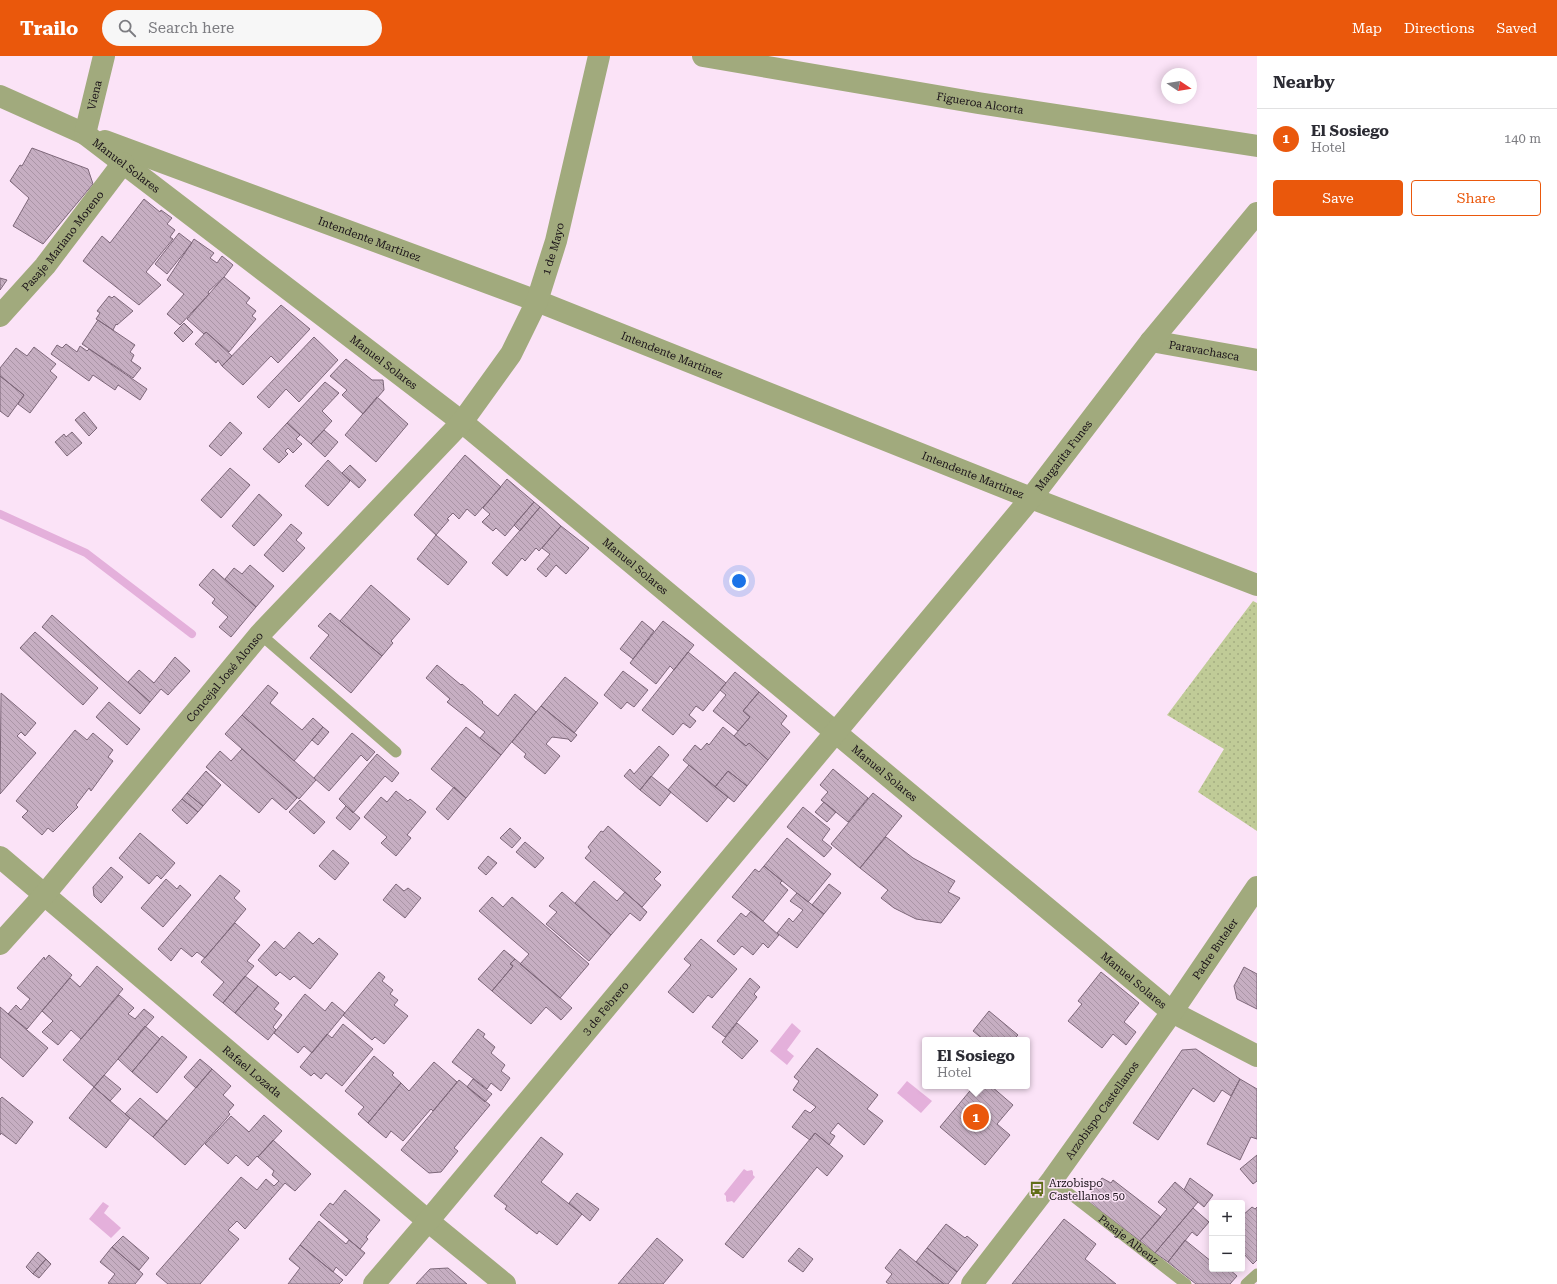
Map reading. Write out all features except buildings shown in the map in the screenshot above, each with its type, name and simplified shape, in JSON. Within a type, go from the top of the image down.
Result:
[{"type":"street","name":"Viena","points":[[85,134],[104,56]]},
{"type":"street","name":"1 de Mayo","points":[[462,422],[511,354],[537,301],[556,241],[599,56]]},
{"type":"street","name":"Figueroa Alcorta","points":[[703,56],[978,103],[1257,146]]},
{"type":"street","name":"Manuel Solares","points":[[0,96],[85,134],[123,163],[462,422],[1172,1012],[1257,1056]]},
{"type":"street","name":"Intendente Martinez","points":[[85,134],[537,301],[1031,498],[1257,585]]},
{"type":"street","name":"Pasaje Mariano Moreno","points":[[0,316],[45,266],[123,163]]},
{"type":"street","name":"Margarita Funes","points":[[836,732],[1031,498],[1151,341],[1257,213]]},
{"type":"street","name":"Paravachasca","points":[[1151,341],[1257,360]]},
{"type":"street","name":"Concejal José Alonso","points":[[0,944],[45,894],[260,634],[462,422]]},
{"type":"street","name":"3 de Febrero","points":[[374,1284],[836,732]]},
{"type":"street","name":"Rafael Lozada","points":[[0,857],[428,1221],[505,1284]]},
{"type":"street","name":"Padre Buteler","points":[[1172,1012],[1257,887]]},
{"type":"street","name":"Arzobispo Castellanos","points":[[972,1284],[1052,1180],[1172,1012]]},
{"type":"lane","points":[[260,634],[396,752]]},
{"type":"lane","name":"Pasaje Albenz","points":[[1052,1180],[1186,1284]]},
{"type":"lane","points":[[1246,1284],[1257,1274]]},
{"type":"green space","points":[[1253,601],[1257,603],[1257,831],[1198,792],[1224,749],[1167,715]]},
{"type":"shaded area","points":[[792,1023],[801,1031],[787,1050],[794,1056],[787,1065],[770,1051]]},
{"type":"shaded area","points":[[907,1081],[932,1101],[921,1113],[897,1093]]},
{"type":"shaded area","points":[[744,1169],[747,1171],[752,1170],[755,1177],[734,1203],[732,1201],[727,1202],[724,1194]]},
{"type":"shaded area","points":[[103,1202],[109,1206],[104,1213],[121,1228],[111,1238],[89,1219]]},
{"type":"waterway","points":[[0,514],[86,553],[192,634]]},
{"type":"place","name":"El Sosiego","points":[[976,1117]]},
{"type":"place","name":"Arzobispo Castellanos 50","points":[[1037,1189]]}]
